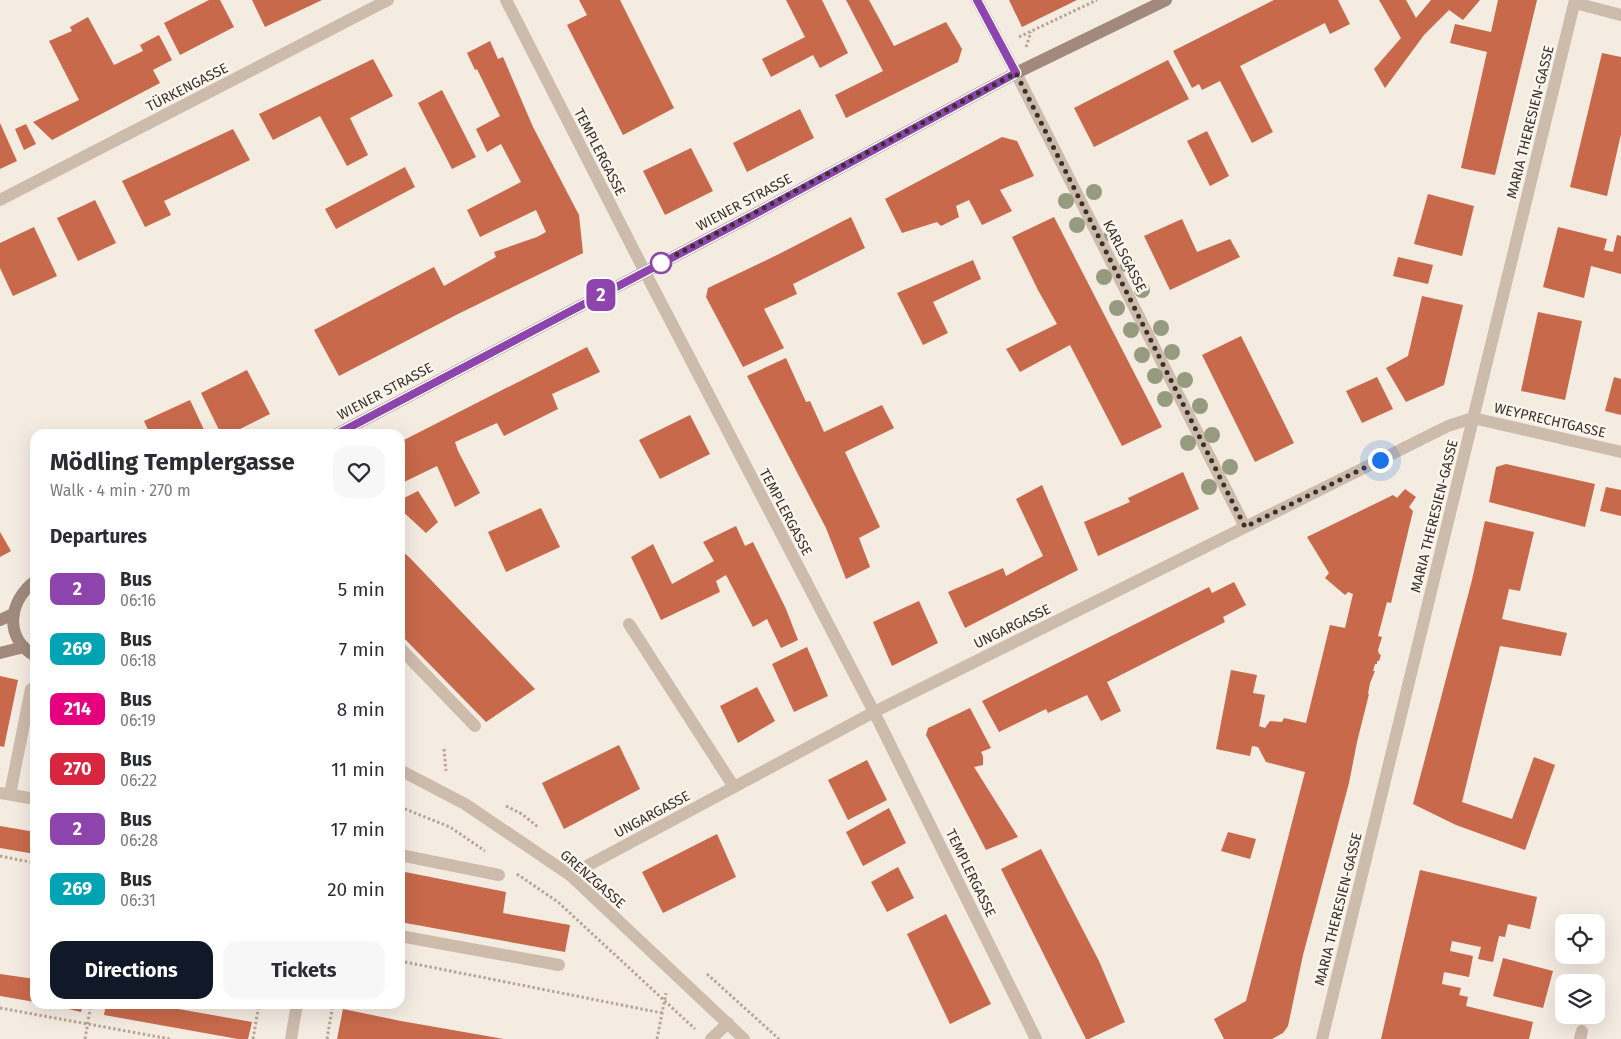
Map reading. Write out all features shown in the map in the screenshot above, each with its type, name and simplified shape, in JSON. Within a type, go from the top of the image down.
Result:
[{"type":"main road","name":"WIENER STRASSE","points":[[347,429],[645,272],[1016,73],[1166,0]]},
{"type":"main road","points":[[30,584],[25,588],[17,600],[13,614],[13,626],[17,637],[30,652]]},
{"type":"main road","points":[[0,620],[13,614]]},
{"type":"main road","points":[[0,653],[24,647]]},
{"type":"street","name":"TÜRKENGASSE","points":[[0,200],[388,0]]},
{"type":"street","name":"TEMPLERGASSE","points":[[506,0],[874,712],[1036,1039]]},
{"type":"street","name":"KARLSGASSE","points":[[977,0],[1016,73],[1245,527]]},
{"type":"street","points":[[1575,2],[1621,15]]},
{"type":"street","name":"MARIA THERESIEN-GASSE","points":[[1322,1039],[1575,2]]},
{"type":"street","name":"WEYPRECHTGASSE","points":[[1473,418],[1621,452]]},
{"type":"street","name":"UNGARGASSE","points":[[570,875],[874,712],[1448,426],[1473,418]]},
{"type":"street","points":[[628,624],[734,787]]},
{"type":"street","points":[[405,653],[475,726]]},
{"type":"street","points":[[30,697],[5,794],[30,798]]},
{"type":"street","name":"GRENZGASSE","points":[[405,773],[465,804],[570,875],[744,1039]]},
{"type":"street","points":[[405,856],[499,875]]},
{"type":"street","points":[[405,937],[559,966]]},
{"type":"street","points":[[291,1039],[296,1009]]},
{"type":"street","points":[[711,1039],[728,1023]]},
{"type":"path","points":[[1001,46],[1097,0]]},
{"type":"path","points":[[405,809],[450,827],[489,854]]},
{"type":"path","points":[[0,856],[30,862]]},
{"type":"path","points":[[512,870],[558,902],[699,1032]]},
{"type":"path","points":[[405,963],[662,1013]]},
{"type":"path","points":[[657,1039],[670,969]]},
{"type":"path","points":[[0,1008],[170,1039]]},
{"type":"path","points":[[84,1039],[90,1009]]},
{"type":"path","points":[[253,1039],[259,1009]]},
{"type":"path","points":[[326,1039],[332,1009]]},
{"type":"building","points":[[209,0],[220,0],[234,27],[180,55],[164,23]]},
{"type":"building","points":[[252,0],[322,0],[265,27]]},
{"type":"building","points":[[579,0],[620,0],[674,108],[623,135],[567,25],[587,15]]},
{"type":"building","points":[[786,0],[822,0],[848,53],[820,68],[813,55],[771,77],[762,59],[805,37]]},
{"type":"building","points":[[846,0],[869,0],[894,46],[946,22],[962,49],[958,62],[846,118],[835,95],[883,71]]},
{"type":"building","points":[[1009,0],[1077,0],[1022,27]]},
{"type":"building","points":[[1274,0],[1338,0],[1350,24],[1330,34],[1325,23],[1240,66],[1273,132],[1252,143],[1220,81],[1202,90],[1199,84],[1192,88],[1173,51]]},
{"type":"building","points":[[1379,0],[1406,0],[1416,18],[1431,0],[1480,0],[1463,20],[1449,10],[1424,35],[1385,88],[1374,69],[1401,38]]},
{"type":"building","points":[[1498,0],[1537,0],[1495,175],[1461,168],[1487,52],[1450,43],[1455,24],[1491,32]]},
{"type":"building","points":[[88,17],[114,65],[143,51],[140,45],[159,35],[172,60],[153,70],[160,83],[52,140],[33,122],[79,100],[49,41],[72,31],[70,27]]},
{"type":"building","points":[[490,41],[498,59],[503,57],[533,127],[579,215],[583,253],[458,314],[339,376],[314,330],[434,267],[444,286],[496,257],[494,252],[546,232],[536,210],[480,237],[467,210],[521,182],[501,144],[487,152],[476,129],[500,116],[467,53]]},
{"type":"building","points":[[1602,53],[1621,57],[1621,134],[1607,196],[1570,187]]},
{"type":"building","points":[[373,59],[393,96],[350,118],[368,155],[347,166],[320,116],[273,140],[259,114]]},
{"type":"building","points":[[1168,60],[1189,99],[1094,147],[1074,108]]},
{"type":"building","points":[[442,90],[476,157],[452,169],[418,103]]},
{"type":"building","points":[[800,109],[814,138],[747,172],[733,143]]},
{"type":"building","points":[[0,123],[17,161],[0,169]]},
{"type":"building","points":[[26,124],[36,144],[24,150],[15,129]]},
{"type":"building","points":[[233,129],[250,160],[164,201],[171,215],[145,227],[122,181]]},
{"type":"building","points":[[1207,131],[1229,176],[1210,186],[1187,141]]},
{"type":"building","points":[[1002,137],[1017,141],[1034,176],[1000,190],[1012,211],[982,225],[969,200],[956,206],[959,217],[941,226],[937,222],[902,233],[885,199]]},
{"type":"building","points":[[691,148],[713,191],[665,215],[643,171]]},
{"type":"building","points":[[405,167],[415,187],[336,229],[325,209]]},
{"type":"building","points":[[1428,194],[1474,206],[1462,256],[1414,244]]},
{"type":"building","points":[[95,200],[116,243],[78,261],[57,218]]},
{"type":"building","points":[[851,217],[865,248],[793,284],[797,294],[764,309],[784,348],[743,367],[706,297],[708,288]]},
{"type":"building","points":[[1054,217],[1162,427],[1122,446],[1070,345],[1020,372],[1006,349],[1057,324],[1012,237]]},
{"type":"building","points":[[1182,219],[1197,252],[1230,239],[1240,257],[1170,290],[1144,236]]},
{"type":"building","points":[[34,227],[57,276],[13,296],[0,268],[0,243]]},
{"type":"building","points":[[1558,227],[1607,239],[1604,250],[1613,252],[1617,235],[1621,236],[1621,274],[1591,266],[1584,298],[1543,287]]},
{"type":"building","points":[[1398,257],[1433,265],[1428,284],[1393,276]]},
{"type":"building","points":[[973,260],[981,279],[933,302],[948,333],[923,345],[897,293]]},
{"type":"building","points":[[1422,296],[1463,305],[1444,385],[1406,402],[1386,368],[1408,356]]},
{"type":"building","points":[[1538,312],[1582,321],[1565,400],[1521,391]]},
{"type":"building","points":[[1241,336],[1294,443],[1255,462],[1202,355]]},
{"type":"building","points":[[587,347],[600,372],[552,394],[558,409],[504,436],[497,423],[455,442],[480,493],[455,507],[437,466],[405,482],[405,439]]},
{"type":"building","points":[[786,358],[806,402],[810,401],[824,432],[882,405],[894,428],[845,452],[880,527],[859,538],[870,567],[846,579],[826,528],[747,376]]},
{"type":"building","points":[[247,370],[270,414],[240,429],[219,429],[201,393]]},
{"type":"building","points":[[1377,377],[1393,409],[1362,423],[1346,391]]},
{"type":"building","points":[[1614,377],[1621,379],[1621,415],[1605,411]]},
{"type":"building","points":[[190,400],[204,429],[148,429],[144,421]]},
{"type":"building","points":[[690,415],[710,454],[660,479],[639,440]]},
{"type":"building","points":[[1506,464],[1595,484],[1585,527],[1489,502],[1496,467]]},
{"type":"building","points":[[1183,472],[1199,509],[1098,556],[1084,522],[1130,502],[1128,498]]},
{"type":"building","points":[[1042,485],[1078,570],[965,628],[948,592],[1003,568],[1006,576],[1043,556],[1016,499]]},
{"type":"building","points":[[1606,487],[1621,490],[1621,516],[1600,511]]},
{"type":"building","points":[[1405,489],[1416,497],[1409,507],[1413,511],[1391,603],[1387,602],[1378,636],[1382,637],[1378,650],[1381,655],[1373,671],[1375,671],[1370,683],[1349,783],[1303,955],[1288,1026],[1283,1033],[1272,1039],[1224,1039],[1214,1019],[1246,1001],[1305,772],[1266,762],[1258,747],[1252,746],[1250,756],[1216,749],[1231,670],[1257,675],[1253,693],[1265,695],[1259,726],[1265,728],[1270,721],[1282,722],[1284,718],[1306,723],[1330,625],[1345,628],[1353,594],[1348,592],[1345,595],[1325,578],[1329,573],[1307,537],[1393,495],[1397,498]]},
{"type":"building","points":[[418,491],[438,522],[426,533],[405,514],[405,498]]},
{"type":"building","points":[[541,508],[560,547],[506,572],[488,532]]},
{"type":"building","points":[[1485,521],[1534,532],[1520,591],[1509,589],[1502,619],[1567,633],[1561,656],[1500,646],[1462,802],[1512,819],[1534,757],[1555,765],[1525,850],[1456,825],[1413,804],[1472,580]]},
{"type":"building","points":[[736,526],[745,546],[753,542],[786,609],[798,640],[781,648],[767,619],[753,627],[726,575],[716,581],[720,592],[661,620],[631,557],[653,544],[672,584],[714,561],[703,542]]},
{"type":"building","points":[[0,532],[11,551],[0,557]]},
{"type":"building","points":[[405,554],[535,689],[486,722],[405,639]]},
{"type":"building","points":[[1234,582],[1246,605],[1223,617],[1225,622],[1107,682],[1121,711],[1101,721],[1087,695],[1048,713],[1046,709],[999,732],[982,701],[1209,587],[1212,593]]},
{"type":"building","points":[[919,601],[938,643],[892,666],[873,622]]},
{"type":"building","points":[[807,647],[828,696],[794,712],[772,664]]},
{"type":"building","points":[[0,676],[18,680],[4,747],[0,746]]},
{"type":"building","points":[[757,687],[775,721],[738,743],[720,706]]},
{"type":"building","points":[[970,708],[991,748],[981,752],[983,765],[974,767],[1018,837],[986,850],[926,735],[928,728]]},
{"type":"building","points":[[619,745],[640,789],[564,829],[542,783]]},
{"type":"building","points":[[867,760],[887,800],[848,820],[828,780]]},
{"type":"building","points":[[889,808],[906,843],[863,866],[846,832]]},
{"type":"building","points":[[0,826],[30,831],[30,853],[0,848]]},
{"type":"building","points":[[1228,832],[1256,839],[1250,859],[1221,851]]},
{"type":"building","points":[[717,834],[736,877],[663,913],[642,872]]},
{"type":"building","points":[[1041,849],[1099,961],[1125,1022],[1089,1039],[1086,1039],[1001,869]]},
{"type":"building","points":[[898,867],[914,898],[887,912],[871,882]]},
{"type":"building","points":[[1420,870],[1537,897],[1530,929],[1508,924],[1505,937],[1499,936],[1493,962],[1478,959],[1481,947],[1452,941],[1450,951],[1473,956],[1469,977],[1444,972],[1442,984],[1461,988],[1459,995],[1468,997],[1466,1006],[1533,1022],[1529,1039],[1381,1039]]},
{"type":"building","points":[[405,872],[506,892],[503,913],[570,925],[565,952],[405,923]]},
{"type":"building","points":[[946,914],[991,1004],[950,1024],[907,934]]},
{"type":"building","points":[[1503,958],[1553,971],[1543,1008],[1493,996]]},
{"type":"building","points":[[0,974],[30,978],[30,1001],[0,996]]},
{"type":"building","points":[[68,1009],[82,1009],[81,1012]]},
{"type":"building","points":[[105,1009],[178,1009],[252,1022],[248,1039],[238,1039],[104,1015]]},
{"type":"building","points":[[343,1009],[401,1021],[504,1039],[337,1039]]},
{"type":"bus line","name":"2","points":[[346,429],[757,213],[1016,73],[977,0]]},
{"type":"route","points":[[661,263],[1016,73],[1245,527],[1380,460]]}]
